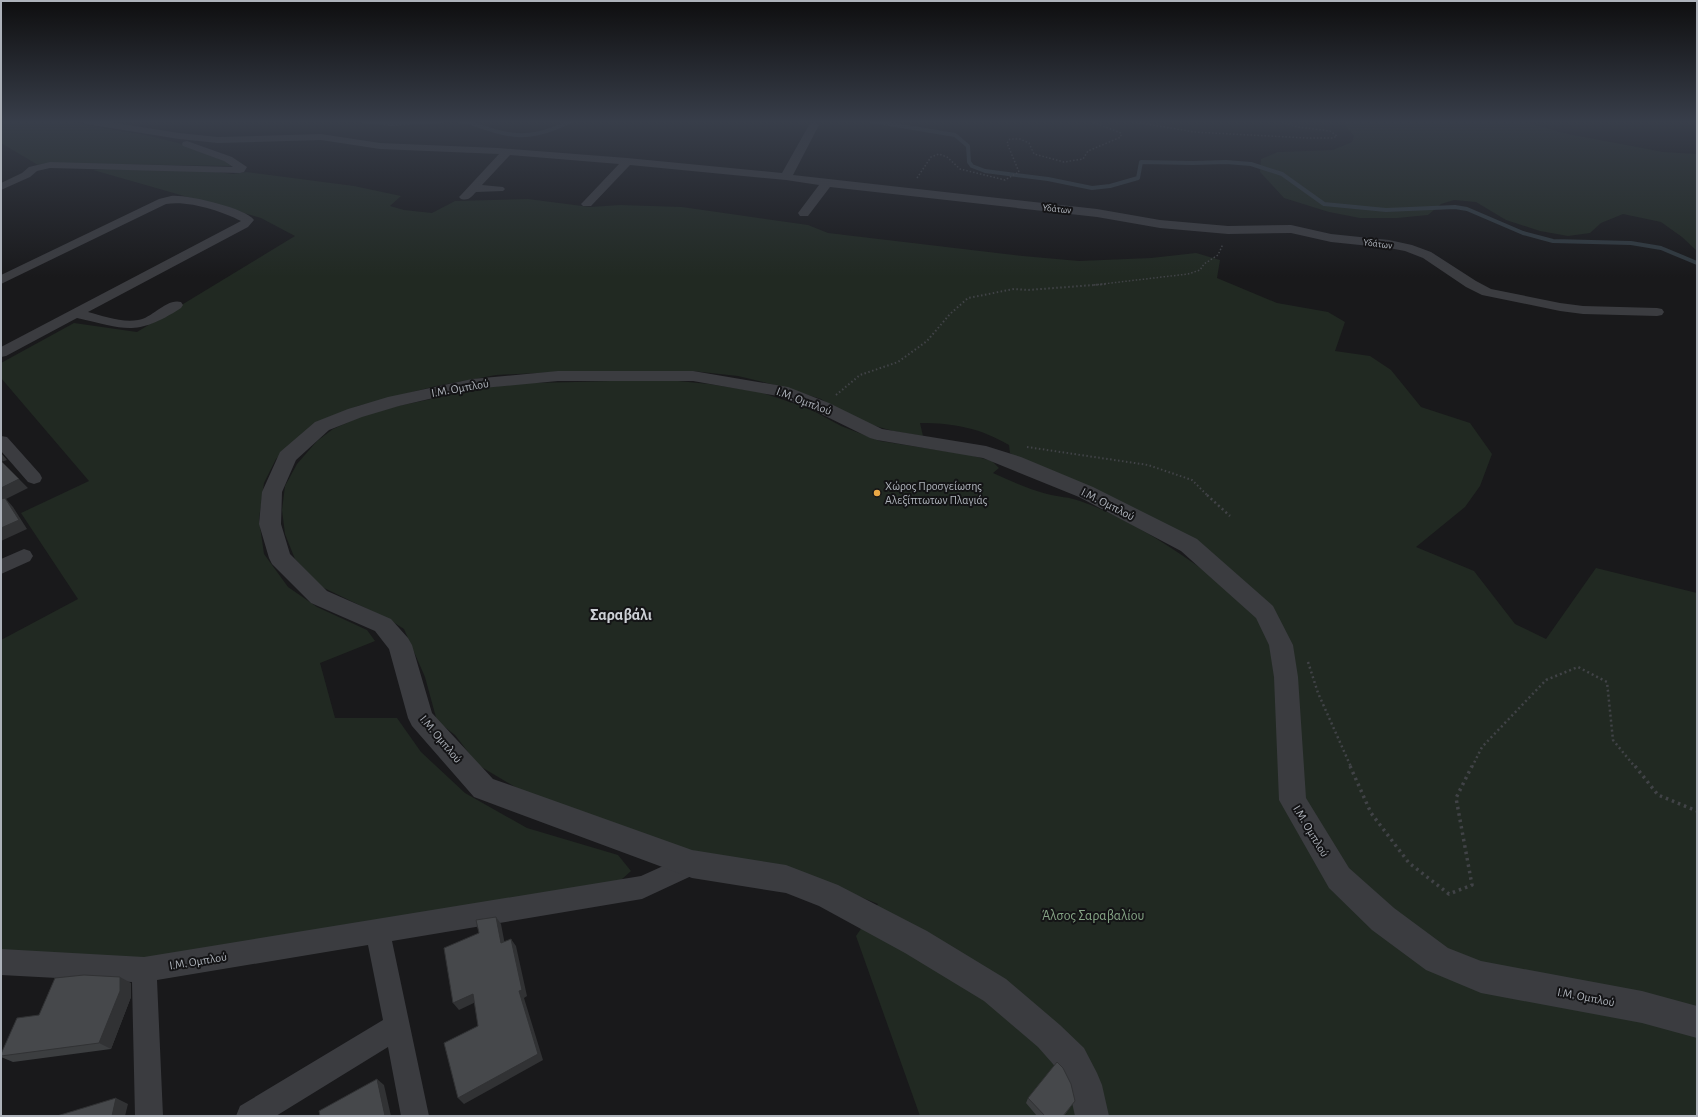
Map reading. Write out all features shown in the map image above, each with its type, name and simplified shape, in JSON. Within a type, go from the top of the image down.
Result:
[{"type":"street","points":[[1,187],[28,173]]},
{"type":"street","points":[[587,204],[611,173]]},
{"type":"street","name":"Υδάτων","points":[[756,173],[827,183],[1097,213],[1160,224],[1228,230],[1292,230],[1331,238],[1408,248],[1427,255],[1470,284],[1487,292],[1560,308],[1657,312]]},
{"type":"street","points":[[786,177],[788,173]]},
{"type":"street","points":[[465,197],[474,188],[482,174],[499,185],[474,188]]},
{"type":"street","points":[[804,213],[827,183]]},
{"type":"street","points":[[1,280],[80,240],[163,201],[171,199],[179,199],[219,209],[245,217],[248,220],[244,224],[1,353]]},
{"type":"street","points":[[76,314],[130,324],[140,324],[151,320],[176,305]]},
{"type":"street","name":"Ι.Μ. Ομπλού","points":[[692,864],[484,788],[420,718],[400,645],[383,625],[319,597],[280,558],[270,524],[272,492],[287,457],[322,426],[355,413],[395,401],[472,384],[558,376],[693,376],[782,391],[822,407],[877,434],[927,441],[992,454],[1086,492],[1189,545],[1265,612],[1281,645],[1286,677],[1293,800],[1340,878],[1383,919],[1437,959],[1481,977],[1642,1007],[1697,1022]]},
{"type":"street","points":[[1,441],[34,478]]},
{"type":"street","points":[[1,567],[24,556]]},
{"type":"street","points":[[692,864],[786,880],[828,895],[916,942],[970,974],[995,990],[1018,1009],[1049,1036],[1072,1060],[1085,1085],[1092,1116]]},
{"type":"street","name":"Ι.Μ. Ομπλού","points":[[1,962],[144,970],[642,887],[692,864]]},
{"type":"street","points":[[378,932],[415,1116]]},
{"type":"street","points":[[144,970],[149,1116]]},
{"type":"street","points":[[250,1116],[397,1026]]},
{"type":"path","points":[[907,191],[920,173]]},
{"type":"path","points":[[977,173],[1005,180],[1017,173]]},
{"type":"path","points":[[822,407],[860,375],[898,362],[927,342],[950,314],[968,298],[1014,289],[1028,290],[1116,283],[1188,274],[1200,270],[1204,264],[1218,255],[1228,230]]},
{"type":"path","points":[[992,454],[1003,449],[1024,447],[1057,450],[1148,465],[1192,480],[1230,516]]},
{"type":"path","points":[[1305,655],[1318,693],[1371,814],[1409,863],[1448,894],[1472,885],[1456,798],[1482,747],[1546,680],[1578,667],[1607,682],[1613,740],[1658,795],[1697,811]]},
{"type":"green space","name":"Άλσος Σαραβαλίου","points":[[104,173],[255,173],[354,186],[401,196],[390,206],[404,210],[432,213],[455,201],[528,199],[590,207],[620,205],[682,207],[808,225],[828,233],[1023,256],[1079,261],[1151,258],[1196,253],[1220,260],[1217,278],[1277,303],[1328,312],[1345,322],[1335,351],[1370,356],[1391,370],[1421,407],[1470,423],[1492,454],[1480,486],[1465,507],[1416,547],[1474,571],[1515,624],[1546,639],[1596,568],[1697,593],[1697,1116],[920,1116],[856,936],[878,904],[841,889],[675,846],[525,793],[478,765],[455,735],[437,721],[425,677],[404,629],[390,620],[322,587],[295,559],[285,534],[282,510],[285,486],[297,464],[317,441],[333,429],[362,416],[398,406],[488,387],[529,383],[642,380],[678,381],[760,392],[808,408],[841,426],[880,441],[970,455],[992,461],[999,468],[993,473],[1033,490],[1076,500],[1097,507],[1145,532],[1205,571],[1195,541],[1019,459],[1010,453],[1009,445],[988,434],[955,425],[932,423],[920,423],[923,436],[893,431],[865,423],[840,412],[821,399],[779,386],[738,376],[692,371],[559,372],[496,375],[436,386],[358,406],[327,418],[304,433],[276,459],[264,483],[259,519],[264,554],[288,587],[317,607],[367,630],[375,641],[320,663],[335,718],[397,718],[421,752],[465,793],[527,828],[618,855],[631,871],[621,880],[145,959],[1,953],[1,640],[78,599],[21,513],[89,481],[1,378],[1,363],[74,323],[137,332],[295,236],[261,218]]},
{"type":"green space","points":[[1261,173],[1697,173],[1697,251],[1682,237],[1661,222],[1623,214],[1601,223],[1590,233],[1568,236],[1540,231],[1506,220],[1476,202],[1454,200],[1441,204],[1428,215],[1397,218],[1360,218],[1329,212],[1284,198]]},
{"type":"building","points":[[1,461],[19,479],[1,488]]},
{"type":"building","points":[[5,498],[19,520],[1,528],[1,499]]},
{"type":"building","points":[[496,917],[501,943],[511,939],[522,990],[519,991],[538,1054],[458,1098],[444,1043],[478,1026],[473,994],[453,1003],[444,948],[479,933],[476,920]]},
{"type":"building","points":[[84,975],[120,977],[120,991],[99,1043],[1,1056],[17,1018],[39,1015],[55,978]]},
{"type":"building","points":[[1057,1062],[1063,1068],[1071,1084],[1075,1101],[1063,1116],[1045,1116],[1028,1098]]},
{"type":"building","points":[[377,1079],[385,1116],[320,1116],[319,1111]]},
{"type":"building","points":[[116,1098],[112,1116],[57,1116]]},
{"type":"waterway","points":[[1002,173],[1048,179],[1092,188],[1110,186],[1138,178],[1139,173]]},
{"type":"waterway","points":[[1279,173],[1324,204],[1386,210],[1455,207],[1467,209],[1523,233],[1553,241],[1631,243],[1661,248],[1697,263]]},
{"type":"place","name":"Χώρος Προσγείωσης Αλεξίπτωτων Πλαγιάς","points":[[877,493]]},
{"type":"district","name":"Σαραβάλι","points":[[621,614]]}]
